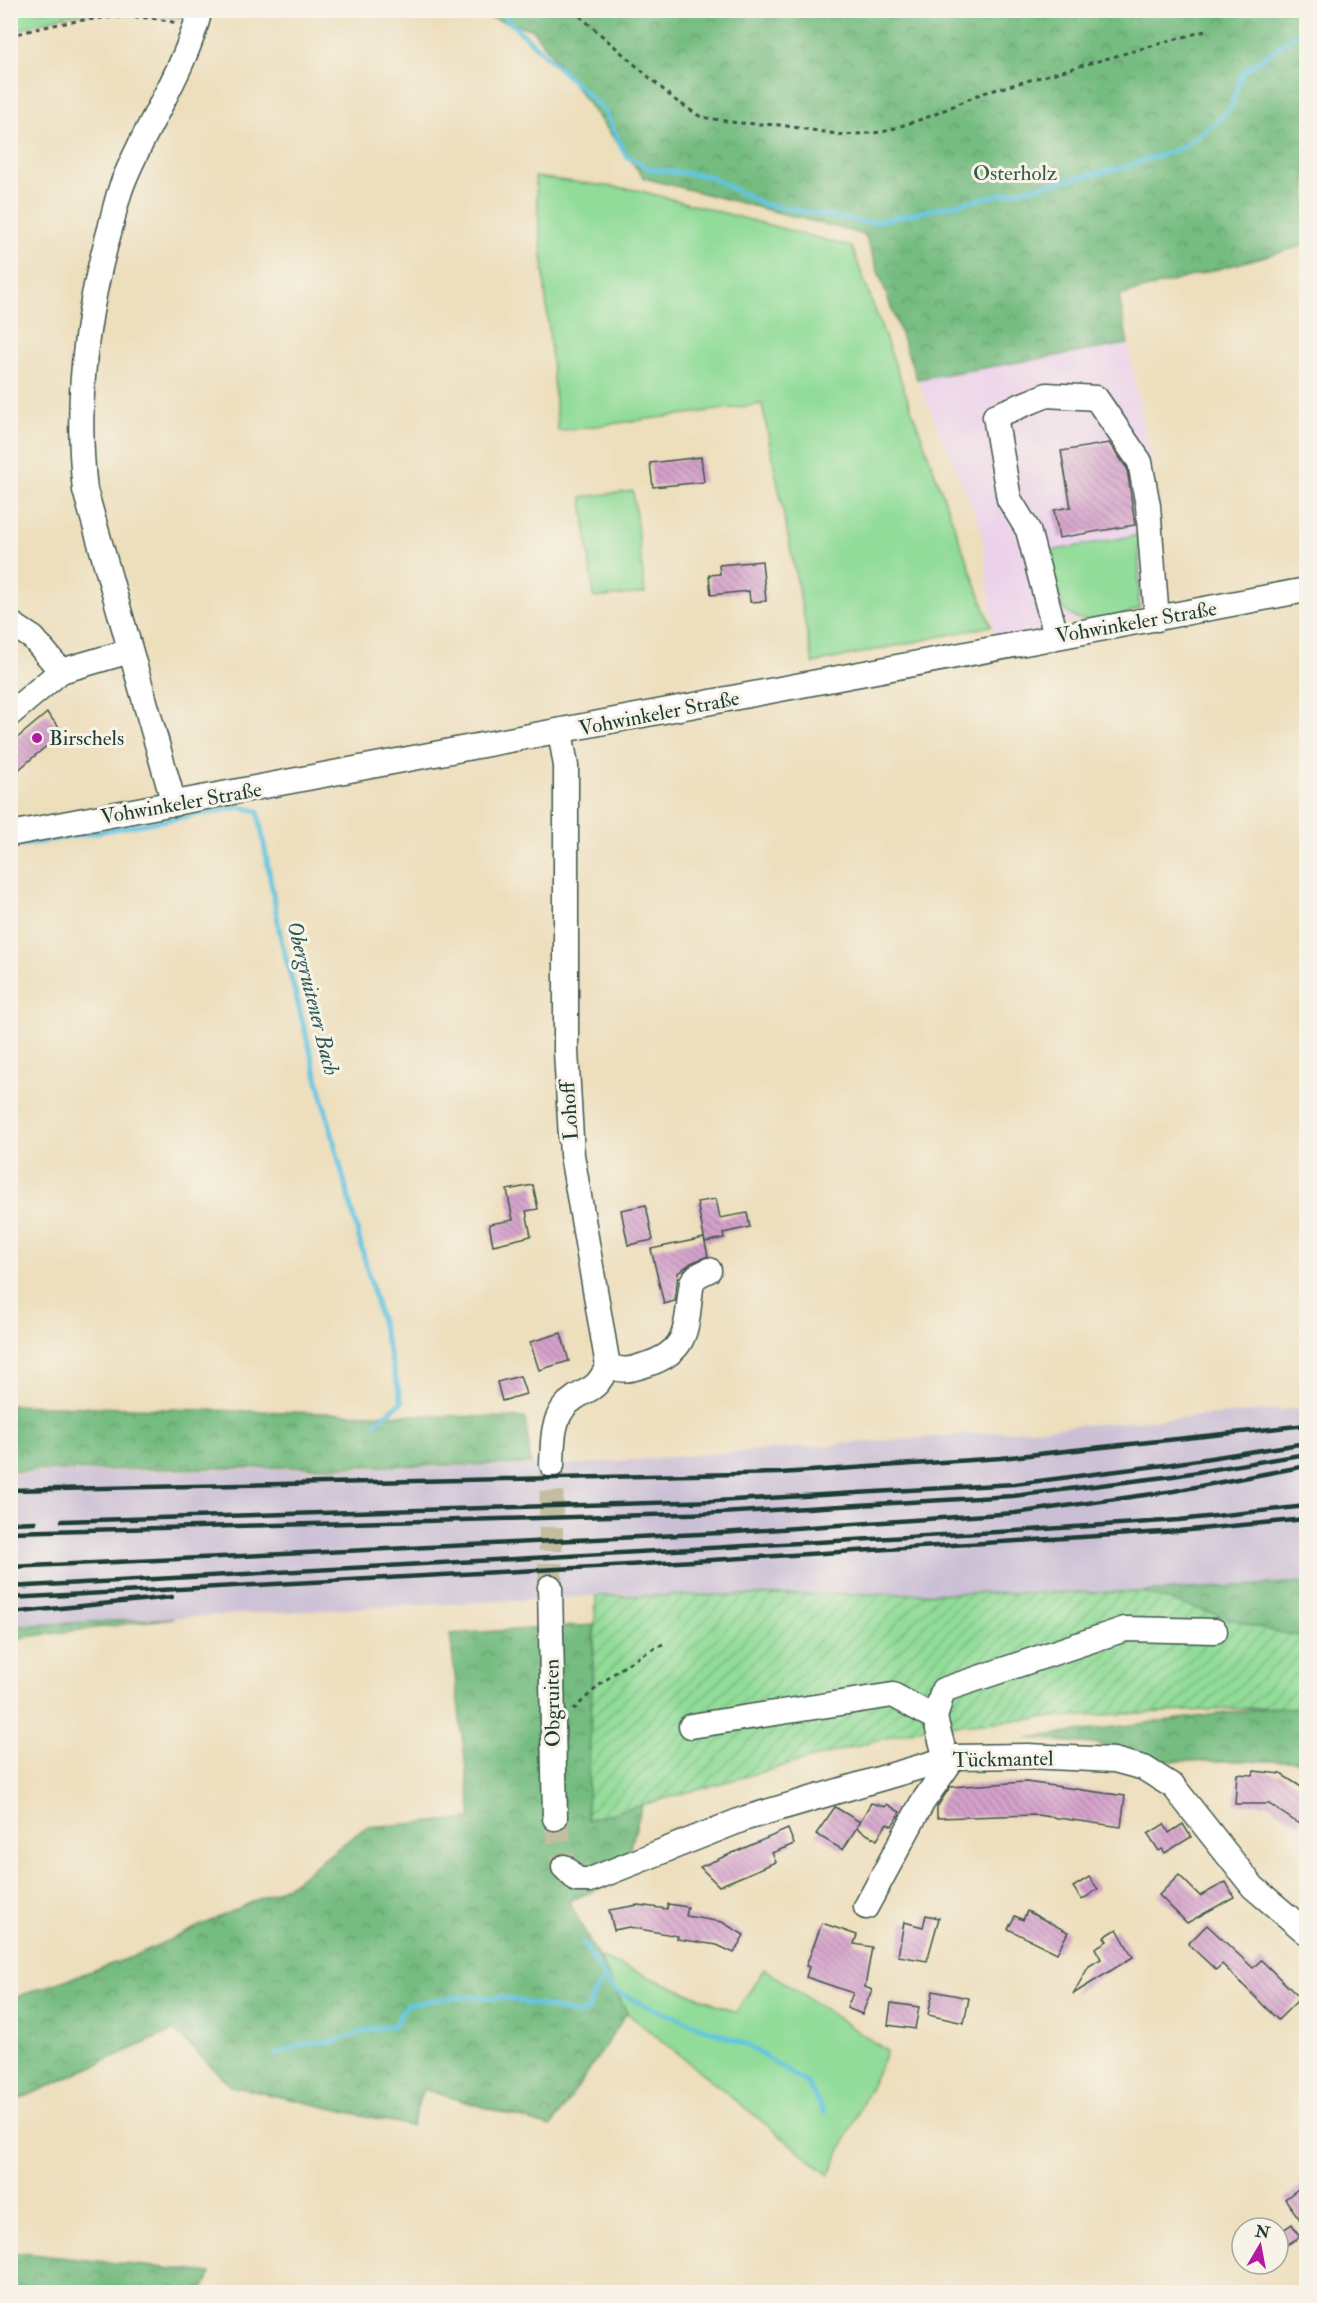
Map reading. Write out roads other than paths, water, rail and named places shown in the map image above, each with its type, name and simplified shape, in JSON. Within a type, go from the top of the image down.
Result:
[{"type":"street","points":[[174,804],[85,490],[81,452],[81,394],[101,260],[123,183],[148,126],[190,43],[197,20]]},
{"type":"street","points":[[1056,636],[1028,530],[1009,499],[995,416],[1047,394],[1096,398],[1140,462],[1148,506],[1157,619]]},
{"type":"street","name":"Vohwinkeler Straße","points":[[10,834],[1306,590]]},
{"type":"street","points":[[10,623],[33,638],[61,671]]},
{"type":"street","points":[[10,714],[61,671],[130,651]]},
{"type":"street","name":"Lohoff","points":[[560,731],[567,766],[566,1051],[572,1155],[608,1366]]},
{"type":"street","points":[[552,1466],[553,1431],[567,1404],[598,1386],[608,1366],[625,1371],[662,1359],[677,1349],[685,1332],[692,1282],[697,1276],[709,1270]]},
{"type":"street","name":"Obgruiten","points":[[550,1587],[555,1818]]},
{"type":"street","points":[[866,1907],[922,1803],[950,1758],[935,1718],[943,1690],[1125,1629],[1215,1631]]},
{"type":"street","points":[[691,1726],[893,1695],[935,1718]]},
{"type":"street","name":"Tückmantel","points":[[571,1873],[590,1880],[746,1818],[950,1758],[1027,1756],[1114,1760],[1144,1768],[1174,1787],[1253,1887],[1306,1932]]},
{"type":"waterway","points":[[495,10],[604,110],[626,156],[650,169],[708,176],[763,204],[870,223],[1122,168],[1181,148],[1231,108],[1242,73],[1298,33],[1306,32]]},
{"type":"waterway","name":"Obergruitener Bach","points":[[10,847],[241,807],[258,811],[281,939],[402,1402],[376,1422]]},
{"type":"waterway","name":"Obergruitener Bach","points":[[583,1943],[613,1989],[642,2004],[747,2045],[808,2084],[824,2112]]},
{"type":"waterway","points":[[275,2055],[302,2044],[333,2042],[364,2031],[395,2025],[406,2005],[454,1997],[506,1998],[577,2014],[588,2011],[593,1995],[605,1977]]},
{"type":"tunnel","points":[[550,1587],[552,1465]]},
{"type":"tunnel","points":[[555,1818],[564,1867]]},
{"type":"railway","points":[[10,1490],[780,1473],[1001,1458],[1306,1425]]},
{"type":"railway","points":[[62,1521],[716,1501],[1015,1484],[1172,1464],[1306,1443]]},
{"type":"railway","points":[[10,1532],[721,1513],[1013,1496],[1173,1476],[1306,1454]]},
{"type":"railway","points":[[10,1567],[721,1533],[1015,1513],[1174,1491],[1306,1466]]},
{"type":"railway","points":[[10,1587],[1015,1531],[1179,1520],[1306,1506]]},
{"type":"railway","points":[[10,1598],[612,1566],[1179,1531],[1306,1519]]},
{"type":"railway","points":[[10,1523],[35,1522]]},
{"type":"railway","points":[[10,1613],[172,1597]]},
{"type":"place","name":"Birschels","points":[[37,738]]},
{"type":"park label","name":"Osterholz","points":[[1015,173]]}]
